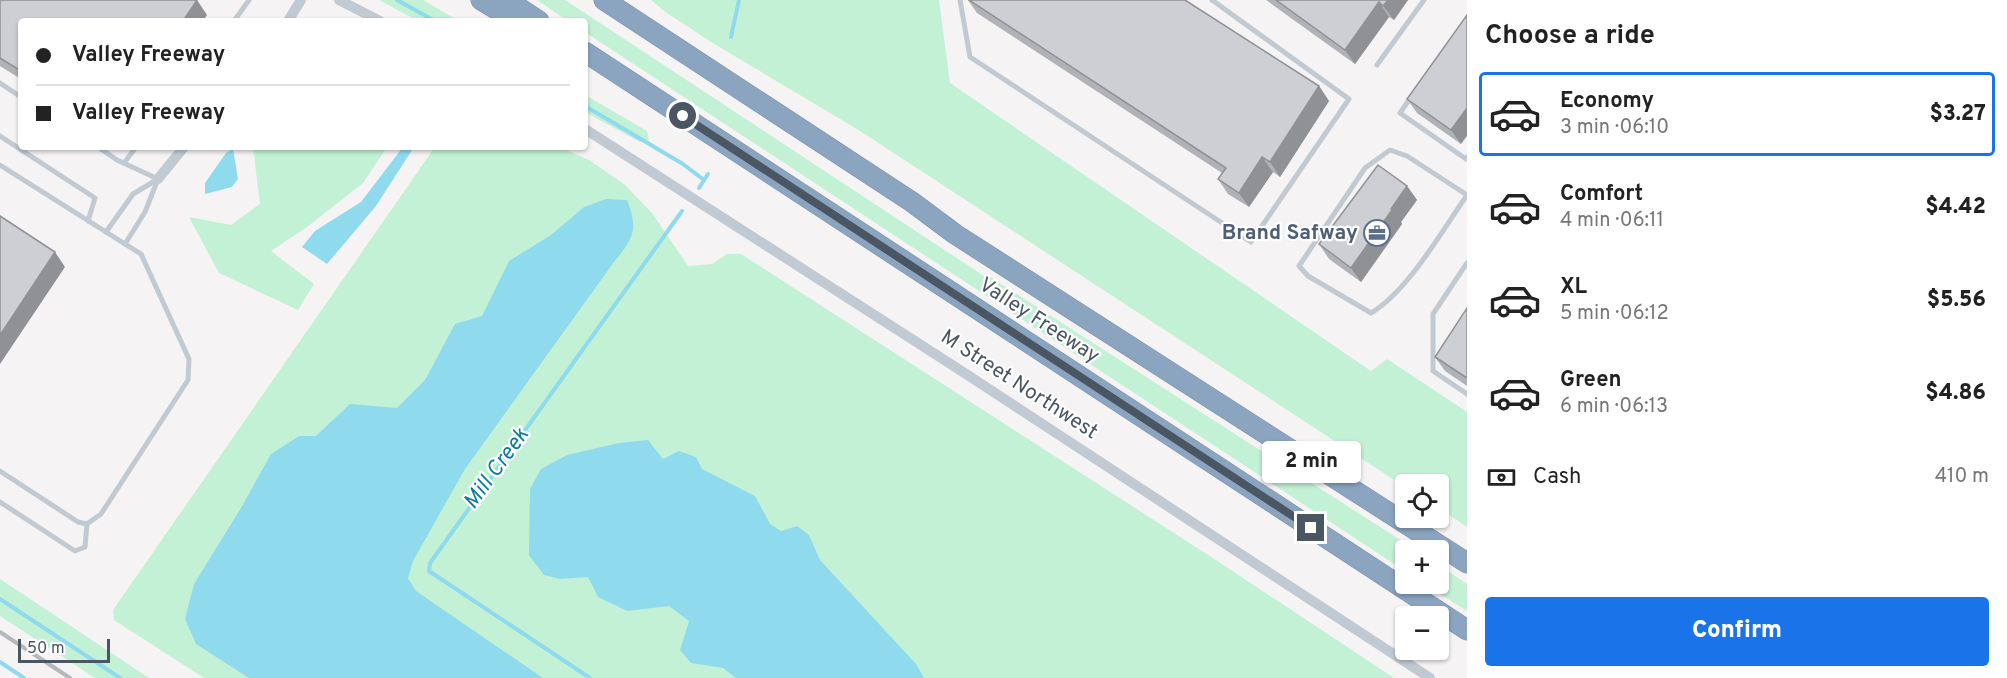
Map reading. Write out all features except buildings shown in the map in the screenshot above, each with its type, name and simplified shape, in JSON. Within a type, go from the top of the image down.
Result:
[{"type":"highway","points":[[481,0],[511,18]]},
{"type":"highway","points":[[507,0],[534,18]]},
{"type":"highway","name":"Valley Freeway","points":[[606,1],[912,202],[955,234],[1467,563]]},
{"type":"highway","name":"Valley Freeway","points":[[588,53],[1467,630]]},
{"type":"highway","points":[[588,65],[800,193]]},
{"type":"street","points":[[290,18],[301,0]]},
{"type":"street","points":[[339,0],[374,18]]},
{"type":"street","name":"M Street Northwest","points":[[588,131],[983,385],[1430,678]]},
{"type":"street","points":[[158,179],[182,150]]},
{"type":"lane","points":[[236,18],[249,0]]},
{"type":"lane","points":[[960,0],[970,57],[1251,242],[1348,99],[1212,0]]},
{"type":"lane","points":[[1377,65],[1424,0]]},
{"type":"lane","points":[[0,83],[18,95]]},
{"type":"lane","points":[[1413,94],[1400,112],[1466,159],[1467,157]]},
{"type":"lane","points":[[0,136],[18,148]]},
{"type":"lane","points":[[21,150],[95,198],[88,221]]},
{"type":"lane","points":[[103,150],[158,179]]},
{"type":"lane","points":[[124,163],[134,150]]},
{"type":"lane","points":[[1390,150],[1407,156],[1467,195],[1403,286],[1383,306],[1371,313],[1308,276],[1299,266],[1365,168],[1390,150]]},
{"type":"lane","points":[[0,165],[141,254],[189,359],[190,371],[188,380],[101,514],[87,524],[78,522],[0,471]]},
{"type":"lane","points":[[106,232],[133,194],[158,179]]},
{"type":"lane","points":[[125,244],[145,212],[158,179]]},
{"type":"lane","points":[[1467,263],[1433,314],[1433,371],[1467,394]]},
{"type":"lane","points":[[0,502],[75,551],[85,547],[87,524]]},
{"type":"green space","points":[[379,0],[423,0],[454,18],[412,18]]},
{"type":"green space","points":[[537,0],[565,0],[987,278],[987,275],[1400,540],[1395,540],[1395,564],[588,34],[588,18],[564,18]]},
{"type":"green space","points":[[651,0],[939,0],[950,83],[1371,371],[1387,359],[1467,412],[1467,527],[1449,515],[1449,474],[1395,474],[1395,480],[857,129],[711,42]]},
{"type":"green space","points":[[588,97],[647,131],[649,140],[640,142],[588,114]]},
{"type":"green space","points":[[253,150],[385,150],[363,183],[307,227],[271,251],[314,284],[298,310],[219,273],[189,217],[231,225],[260,204]]},
{"type":"green space","points":[[433,150],[567,150],[589,160],[624,184],[652,213],[688,266],[712,264],[727,254],[741,254],[1222,564],[1394,678],[204,678],[114,620],[113,610]]},
{"type":"green space","points":[[1449,572],[1467,584],[1467,611],[1440,594],[1449,594]]},
{"type":"green space","points":[[0,579],[149,678],[95,678],[0,616]]},
{"type":"water","points":[[233,150],[238,179],[232,187],[205,194],[205,183],[226,153]]},
{"type":"water","points":[[401,150],[412,150],[376,206],[327,264],[302,247],[315,231],[361,202]]},
{"type":"water","points":[[606,199],[627,200],[633,219],[630,240],[465,469],[413,561],[408,578],[416,591],[543,678],[249,678],[196,644],[185,619],[194,584],[271,454],[299,436],[316,436],[350,404],[397,408],[425,380],[455,324],[482,316],[509,261],[551,235],[584,207]]},
{"type":"water","points":[[648,440],[663,459],[679,451],[696,457],[702,469],[755,496],[770,524],[781,531],[797,526],[809,535],[820,560],[916,664],[924,678],[736,678],[723,668],[691,663],[680,650],[689,621],[669,606],[627,611],[598,597],[588,577],[560,579],[544,575],[529,555],[530,489],[541,469],[567,455],[619,443]]},
{"type":"waterway","points":[[397,0],[430,18]]},
{"type":"waterway","name":"Mill Creek","points":[[731,37],[739,0]]},
{"type":"waterway","points":[[588,108],[683,164],[704,180]]},
{"type":"waterway","name":"Mill Creek","points":[[699,188],[708,174]]},
{"type":"waterway","name":"Mill Creek","points":[[590,678],[429,571],[430,563],[682,211]]},
{"type":"waterway","points":[[0,599],[120,678]]},
{"type":"waterway","points":[[0,662],[24,678]]},
{"type":"railway","points":[[0,632],[70,678]]},
{"type":"place","name":"Brand Safway","points":[[1377,233]]},
{"type":"route","points":[[683,116],[1311,528]]}]
